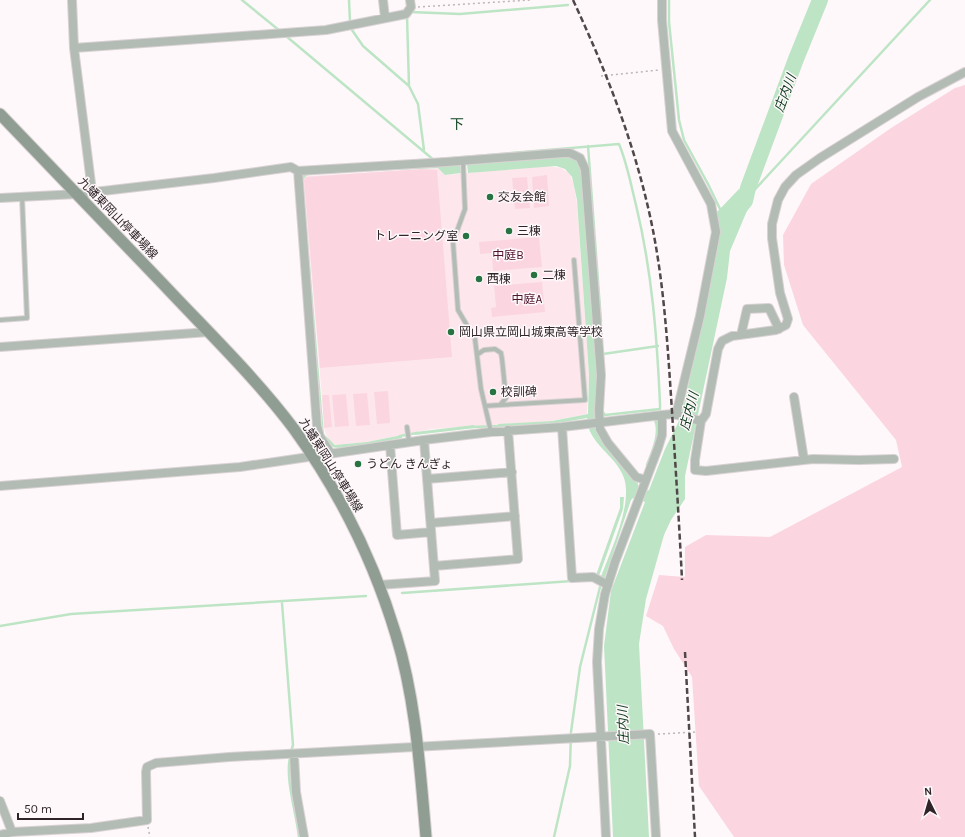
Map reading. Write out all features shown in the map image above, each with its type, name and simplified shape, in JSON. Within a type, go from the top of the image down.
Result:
[{"type":"main road","name":"九蟠東岡山停車場線","points":[[0,114],[209,332],[268,396],[313,456],[348,515],[379,584],[406,672],[417,747],[426,837]]},
{"type":"street","points":[[72,0],[74,48],[92,191]]},
{"type":"street","points":[[383,0],[385,18]]},
{"type":"street","points":[[662,0],[662,20],[672,131],[711,204],[716,232],[700,316],[678,415]]},
{"type":"street","points":[[74,48],[326,30],[385,18],[409,8]]},
{"type":"street","points":[[894,459],[804,460],[706,471],[695,470],[694,460],[700,420],[706,414],[718,350],[722,341],[726,338],[779,329],[786,325],[788,318],[780,293],[772,238],[772,224],[778,200],[785,187],[796,175],[820,158],[918,97],[965,72]]},
{"type":"street","points":[[0,198],[77,194],[291,168],[298,171],[446,162],[463,163],[563,153],[576,155],[583,162],[586,169],[601,375],[598,421],[600,430],[608,443],[636,477],[643,481]]},
{"type":"street","points":[[298,171],[317,426],[320,437],[330,452]]},
{"type":"street","points":[[741,335],[747,309],[769,308],[779,329]]},
{"type":"street","points":[[0,347],[209,332]]},
{"type":"street","points":[[794,397],[804,460]]},
{"type":"street","points":[[606,837],[597,644],[604,583],[638,500],[643,481],[662,435],[662,415]]},
{"type":"street","points":[[0,486],[240,467],[330,452],[390,445],[408,438],[424,440],[491,428],[508,430],[562,427],[598,421],[662,415],[678,415],[700,420]]},
{"type":"street","points":[[562,427],[572,578],[593,577],[604,583]]},
{"type":"street","points":[[434,566],[518,559],[508,430]]},
{"type":"street","points":[[379,584],[435,581],[424,440]]},
{"type":"street","points":[[390,445],[397,535],[432,532]]},
{"type":"street","points":[[426,478],[512,472]]},
{"type":"street","points":[[431,522],[515,516]]},
{"type":"street","points":[[0,835],[12,832],[91,828],[147,820],[146,772],[147,767],[151,764],[208,758],[291,755],[649,734],[656,837]]},
{"type":"street","points":[[291,755],[304,837]]},
{"type":"street","points":[[0,801],[12,832]]},
{"type":"lane","points":[[463,163],[465,210],[453,242],[458,310],[475,339],[481,389],[491,428]]},
{"type":"lane","points":[[0,320],[27,318],[22,196]]},
{"type":"lane","points":[[485,406],[585,400],[574,260]]},
{"type":"lane","points":[[478,354],[484,350],[495,348],[501,353],[506,398],[500,405]]},
{"type":"lane","points":[[407,426],[408,438]]},
{"type":"path","points":[[409,8],[465,6],[530,0]]},
{"type":"path","points":[[601,76],[667,69]]},
{"type":"path","points":[[649,734],[697,732]]},
{"type":"shaded area","name":"岡山県立岡山城東高等学校","points":[[548,166],[561,168],[569,173],[573,182],[577,203],[589,376],[587,414],[551,421],[432,429],[367,442],[336,445],[330,441],[325,432],[303,180],[306,176],[439,168],[445,175]]},
{"type":"green space","points":[[965,85],[965,837],[734,837],[699,786],[692,677],[674,649],[663,626],[646,616],[659,575],[685,577],[685,547],[706,535],[770,537],[902,467],[896,440],[803,325],[784,265],[783,235],[811,184],[891,128],[955,88]]},
{"type":"green space","points":[[422,169],[437,170],[452,357],[320,368],[304,180],[306,177]]},
{"type":"green space","points":[[547,175],[549,206],[534,208],[532,177]]},
{"type":"green space","points":[[527,177],[530,208],[515,209],[512,178]]},
{"type":"green space","name":"中庭B","points":[[539,237],[542,267],[493,271],[492,253],[480,254],[479,242]]},
{"type":"green space","name":"中庭A","points":[[542,282],[545,312],[492,317],[491,308],[496,307],[494,286]]},
{"type":"green space","points":[[388,391],[390,423],[377,424],[374,392]]},
{"type":"green space","points":[[367,393],[370,425],[356,426],[353,394]]},
{"type":"green space","points":[[346,394],[349,426],[335,427],[332,395]]},
{"type":"green space","points":[[322,395],[329,395],[332,427],[324,428]]},
{"type":"water","points":[[573,156],[581,164],[597,373],[597,427],[637,479],[638,485],[646,491],[649,490],[665,449],[679,421],[687,392],[718,232],[717,212],[739,189],[752,199],[730,251],[727,278],[685,476],[685,499],[671,520],[664,535],[646,599],[639,644],[649,837],[613,837],[604,646],[611,591],[645,502],[633,498],[631,500],[604,580],[600,579],[623,515],[626,489],[624,478],[620,470],[592,435],[588,427],[587,418],[553,424],[498,427],[498,424],[552,421],[588,414],[589,375],[577,200],[572,177],[565,169],[556,166],[468,173],[467,164]]},
{"type":"water","points":[[460,164],[461,173],[445,175],[438,168],[311,174],[306,176],[303,180],[324,434],[335,445],[367,442],[402,435],[402,438],[367,445],[347,448],[333,447],[328,444],[323,436],[301,175],[303,173]]},
{"type":"water","points":[[474,425],[475,428],[415,435],[415,432]]},
{"type":"water","points":[[620,497],[624,497],[623,509],[599,576],[596,575],[620,508]]},
{"type":"waterway","points":[[242,0],[280,31]]},
{"type":"waterway","points":[[349,0],[350,22]]},
{"type":"waterway","points":[[669,0],[669,22],[679,120],[684,140],[721,211]]},
{"type":"waterway","name":"庄内川","points":[[735,213],[745,201],[748,188],[796,59],[820,0]]},
{"type":"waterway","points":[[747,198],[930,0]]},
{"type":"waterway","points":[[410,12],[460,14],[568,5]]},
{"type":"waterway","points":[[407,16],[409,86],[418,104],[424,150]]},
{"type":"waterway","points":[[352,30],[363,46],[409,86]]},
{"type":"waterway","points":[[286,36],[435,161]]},
{"type":"waterway","points":[[440,159],[619,144],[629,174],[642,230],[650,279],[659,379],[660,409],[605,415],[602,411]]},
{"type":"waterway","points":[[588,146],[601,322]]},
{"type":"waterway","points":[[603,354],[658,346]]},
{"type":"waterway","points":[[647,465],[654,448],[657,435],[654,418]]},
{"type":"waterway","points":[[471,427],[500,426]]},
{"type":"waterway","points":[[400,436],[417,433]]},
{"type":"waterway","points":[[402,593],[572,581]]},
{"type":"waterway","points":[[554,837],[570,766],[571,732],[580,667],[601,583]]},
{"type":"waterway","points":[[0,626],[71,614],[366,596]]},
{"type":"waterway","points":[[282,603],[293,745],[290,756],[289,779],[299,837]]},
{"type":"railway","points":[[573,0],[597,53],[618,106],[635,160],[650,216],[661,283],[668,351],[682,580]]},
{"type":"railway","points":[[685,652],[695,837]]},
{"type":"place","name":"交友会館","points":[[490,197]]},
{"type":"place","name":"三棟","points":[[509,231]]},
{"type":"place","name":"トレーニング室","points":[[466,236]]},
{"type":"place","name":"二棟","points":[[534,275]]},
{"type":"place","name":"西棟","points":[[479,279]]},
{"type":"place","name":"岡山県立岡山城東高等学校","points":[[451,332]]},
{"type":"place","name":"校訓碑","points":[[493,392]]},
{"type":"place","name":"うどん きんぎょ","points":[[358,464]]},
{"type":"district","name":"下","points":[[457,124]]}]
